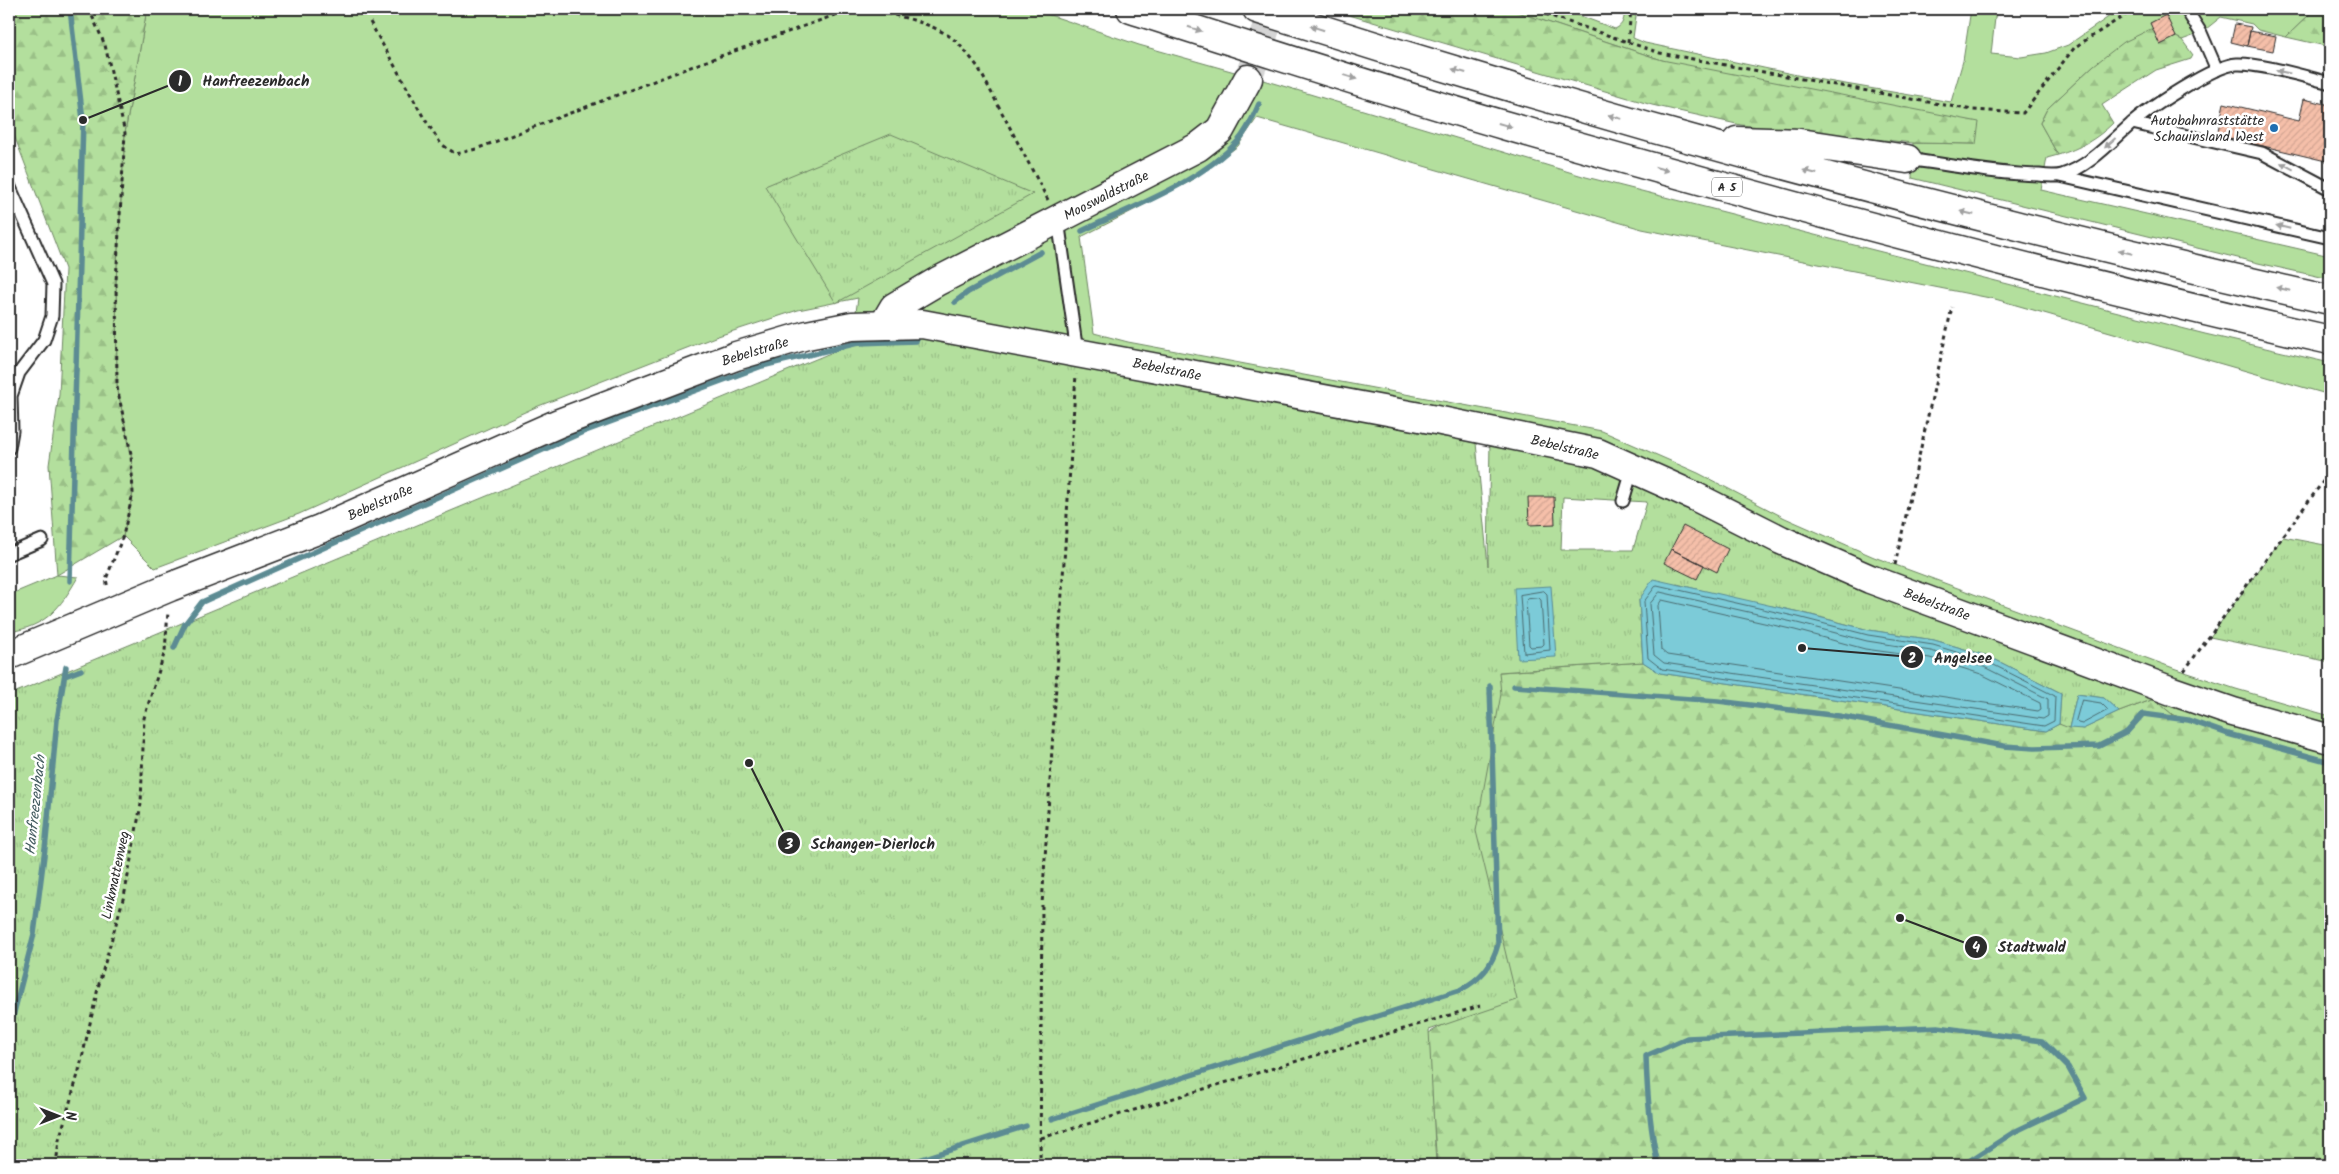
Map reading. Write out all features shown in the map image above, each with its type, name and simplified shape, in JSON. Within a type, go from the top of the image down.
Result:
[{"type":"main road","name":"A 5","points":[[1132,9],[1496,123],[1894,232],[2215,314],[2330,340]]},
{"type":"main road","points":[[1256,9],[1373,46],[1696,141],[1896,195],[2330,300]]},
{"type":"main road","name":"Mooswaldstraße","points":[[884,324],[894,307],[938,281],[1198,147],[1220,130],[1248,79]]},
{"type":"main road","points":[[1696,141],[1800,143],[1907,158]]},
{"type":"main road","points":[[922,324],[925,309],[938,281]]},
{"type":"main road","name":"Bebelstraße","points":[[9,655],[170,587],[320,529],[559,423],[736,356],[807,335],[852,326],[922,324],[1077,352],[1598,453],[1633,467],[1781,540],[1870,580],[2172,692],[2233,712],[2330,739]]},
{"type":"lane","points":[[2186,9],[2201,33],[2217,70]]},
{"type":"lane","points":[[2060,176],[2098,155],[2132,123],[2166,99],[2217,70],[2230,65],[2245,64],[2330,83]]},
{"type":"lane","points":[[2132,123],[2262,153],[2330,189]]},
{"type":"lane","points":[[1907,158],[1996,173],[2060,176],[2330,238]]},
{"type":"lane","points":[[9,185],[53,284],[52,316],[44,340],[19,373],[11,396],[12,431],[9,448]]},
{"type":"lane","points":[[1058,220],[1077,352]]},
{"type":"lane","points":[[1623,501],[1633,467]]},
{"type":"lane","points":[[9,554],[42,540]]},
{"type":"path","points":[[89,9],[105,45],[126,133],[116,280],[117,387],[131,454],[133,493],[122,536],[106,579],[112,611]]},
{"type":"path","points":[[370,22],[441,144],[456,154],[476,150],[701,63],[852,9],[874,11],[920,23],[952,38],[978,67],[1058,220]]},
{"type":"path","points":[[1530,9],[1660,53],[1972,110],[2023,113],[2075,46],[2130,12],[2146,9]]},
{"type":"path","points":[[1628,42],[1631,9]]},
{"type":"path","points":[[1896,562],[1952,307]]},
{"type":"path","points":[[1040,1165],[1042,904],[1077,352]]},
{"type":"path","points":[[2187,668],[2330,472]]},
{"type":"path","name":"Linkmattenweg","points":[[56,1165],[59,1140],[79,1071],[99,984],[126,892],[141,804],[144,718],[165,651],[170,587]]},
{"type":"path","points":[[1041,1138],[1480,1006]]},
{"type":"green space","points":[[9,9],[147,9],[125,133],[116,281],[117,387],[131,454],[133,493],[123,536],[57,575],[49,465],[59,395],[65,269],[9,122]]},
{"type":"green space","points":[[147,9],[1032,9],[1139,45],[1263,80],[1586,177],[2205,334],[2330,363],[2330,395],[1995,299],[1642,229],[1257,118],[1238,146],[1191,181],[1081,237],[1094,333],[1128,342],[1602,431],[1698,473],[1785,518],[1874,557],[2176,669],[2236,689],[2330,716],[2330,763],[2228,734],[2173,715],[2154,699],[1588,460],[936,339],[852,339],[858,298],[798,310],[715,337],[536,407],[299,514],[155,568],[123,536],[133,493],[131,454],[117,387],[116,281],[125,133]]},
{"type":"green space","points":[[1329,9],[1508,9],[1662,60],[1979,122],[1976,144],[1913,143],[1741,125],[1652,105]]},
{"type":"green space","points":[[1508,9],[1562,9],[1615,29],[1622,23],[1625,9],[1637,9],[1633,38],[1645,43],[1816,79],[1951,102],[1963,61],[1971,9],[1996,9],[1991,54],[2021,57],[2046,53],[2068,45],[2120,9],[2285,9],[2311,13],[2286,37],[2258,30],[2252,24],[2221,17],[2201,33],[2182,40],[2176,37],[2160,45],[2094,65],[2047,109],[2040,123],[2058,155],[2047,158],[2041,190],[2330,256],[2330,279],[1912,178],[1913,143],[1975,144],[1662,60]]},
{"type":"green space","points":[[2311,13],[2330,14],[2330,47],[2286,37]]},
{"type":"green space","points":[[2153,28],[2160,45],[2176,37],[2182,40],[2193,55],[2191,59],[2156,70],[2102,105],[2113,123],[2087,143],[2058,155],[2040,123],[2047,109],[2094,65],[2124,42]]},
{"type":"green space","points":[[891,134],[1033,194],[836,303],[765,186]]},
{"type":"green space","points":[[888,329],[1476,443],[1488,566],[1490,440],[1588,460],[2154,699],[2119,712],[2104,698],[2077,694],[2069,728],[2059,724],[2061,693],[1988,656],[1934,640],[1869,630],[1677,584],[1639,600],[1643,662],[1499,672],[1501,694],[1476,831],[1517,1000],[1429,1030],[1436,1165],[9,1165],[9,695]],"holes":[[[1563,497],[1647,502],[1633,550],[1561,550]]]},
{"type":"green space","points":[[2283,537],[2330,546],[2330,662],[2210,637]]},
{"type":"green space","points":[[57,575],[78,577],[65,598],[51,614],[33,625],[9,632],[9,595]]},
{"type":"green space","points":[[1643,662],[1660,673],[2046,731],[2059,724],[2083,729],[2119,712],[2154,699],[2173,715],[2228,734],[2330,763],[2330,1165],[1437,1165],[1427,1034],[1489,999],[1466,885],[1487,673]]},
{"type":"water","points":[[1653,579],[1869,630],[1934,640],[1988,656],[2061,693],[2059,724],[2046,731],[1660,673],[1643,662],[1639,600]]},
{"type":"water","points":[[1551,586],[1556,657],[1518,659],[1514,588]]},
{"type":"water","points":[[2077,694],[2104,698],[2119,712],[2083,729],[2069,728]]},
{"type":"building","points":[[2166,15],[2176,37],[2160,45],[2150,23]]},
{"type":"building","points":[[2235,24],[2251,27],[2247,46],[2231,42]]},
{"type":"building","points":[[2250,31],[2276,36],[2273,51],[2247,46]]},
{"type":"building","name":"Autobahnraststätte Schauinsland West","points":[[2304,99],[2330,105],[2330,162],[2217,135],[2224,103],[2299,121]]},
{"type":"building","points":[[1528,497],[1554,497],[1555,524],[1529,525]]},
{"type":"building","points":[[1683,526],[1728,549],[1717,572],[1671,549]]},
{"type":"building","points":[[1671,549],[1704,565],[1697,579],[1664,563]]},
{"type":"waterway","name":"Hanfreezenbach","points":[[70,9],[83,120],[70,581]]},
{"type":"waterway","points":[[1082,231],[1144,203],[1204,170],[1242,137],[1259,104]]},
{"type":"waterway","points":[[955,302],[968,292],[1041,252]]},
{"type":"waterway","points":[[174,648],[185,624],[202,602],[583,432],[762,366],[858,343],[916,341]]},
{"type":"waterway","name":"Hanfreezenbach","points":[[9,1032],[34,934],[46,840],[57,720],[66,667]]},
{"type":"waterway","points":[[65,676],[81,670]]},
{"type":"waterway","points":[[1052,1119],[1460,990],[1480,976],[1489,965],[1498,944],[1490,686]]},
{"type":"waterway","points":[[1514,686],[1718,701],[1839,716],[2004,746],[2035,748],[2099,746],[2127,732],[2143,714],[2188,720],[2228,734],[2330,762]]},
{"type":"waterway","points":[[1658,1165],[1649,1111],[1646,1056],[1687,1038],[1938,1027],[2042,1041],[2068,1067],[2085,1098],[2014,1132],[1963,1165]]},
{"type":"waterway","points":[[903,1165],[1026,1126]]},
{"type":"tunnel","points":[[1248,79],[1273,9]]},
{"type":"place","name":"Hanfreezenbach","points":[[83,120]]},
{"type":"place","name":"Autobahnraststätte Schauinsland West","points":[[2274,128]]},
{"type":"place","name":"Angelsee","points":[[1802,648]]},
{"type":"place","name":"Schangen-Dierloch","points":[[749,763]]},
{"type":"place","name":"Stadtwald","points":[[1900,918]]}]
